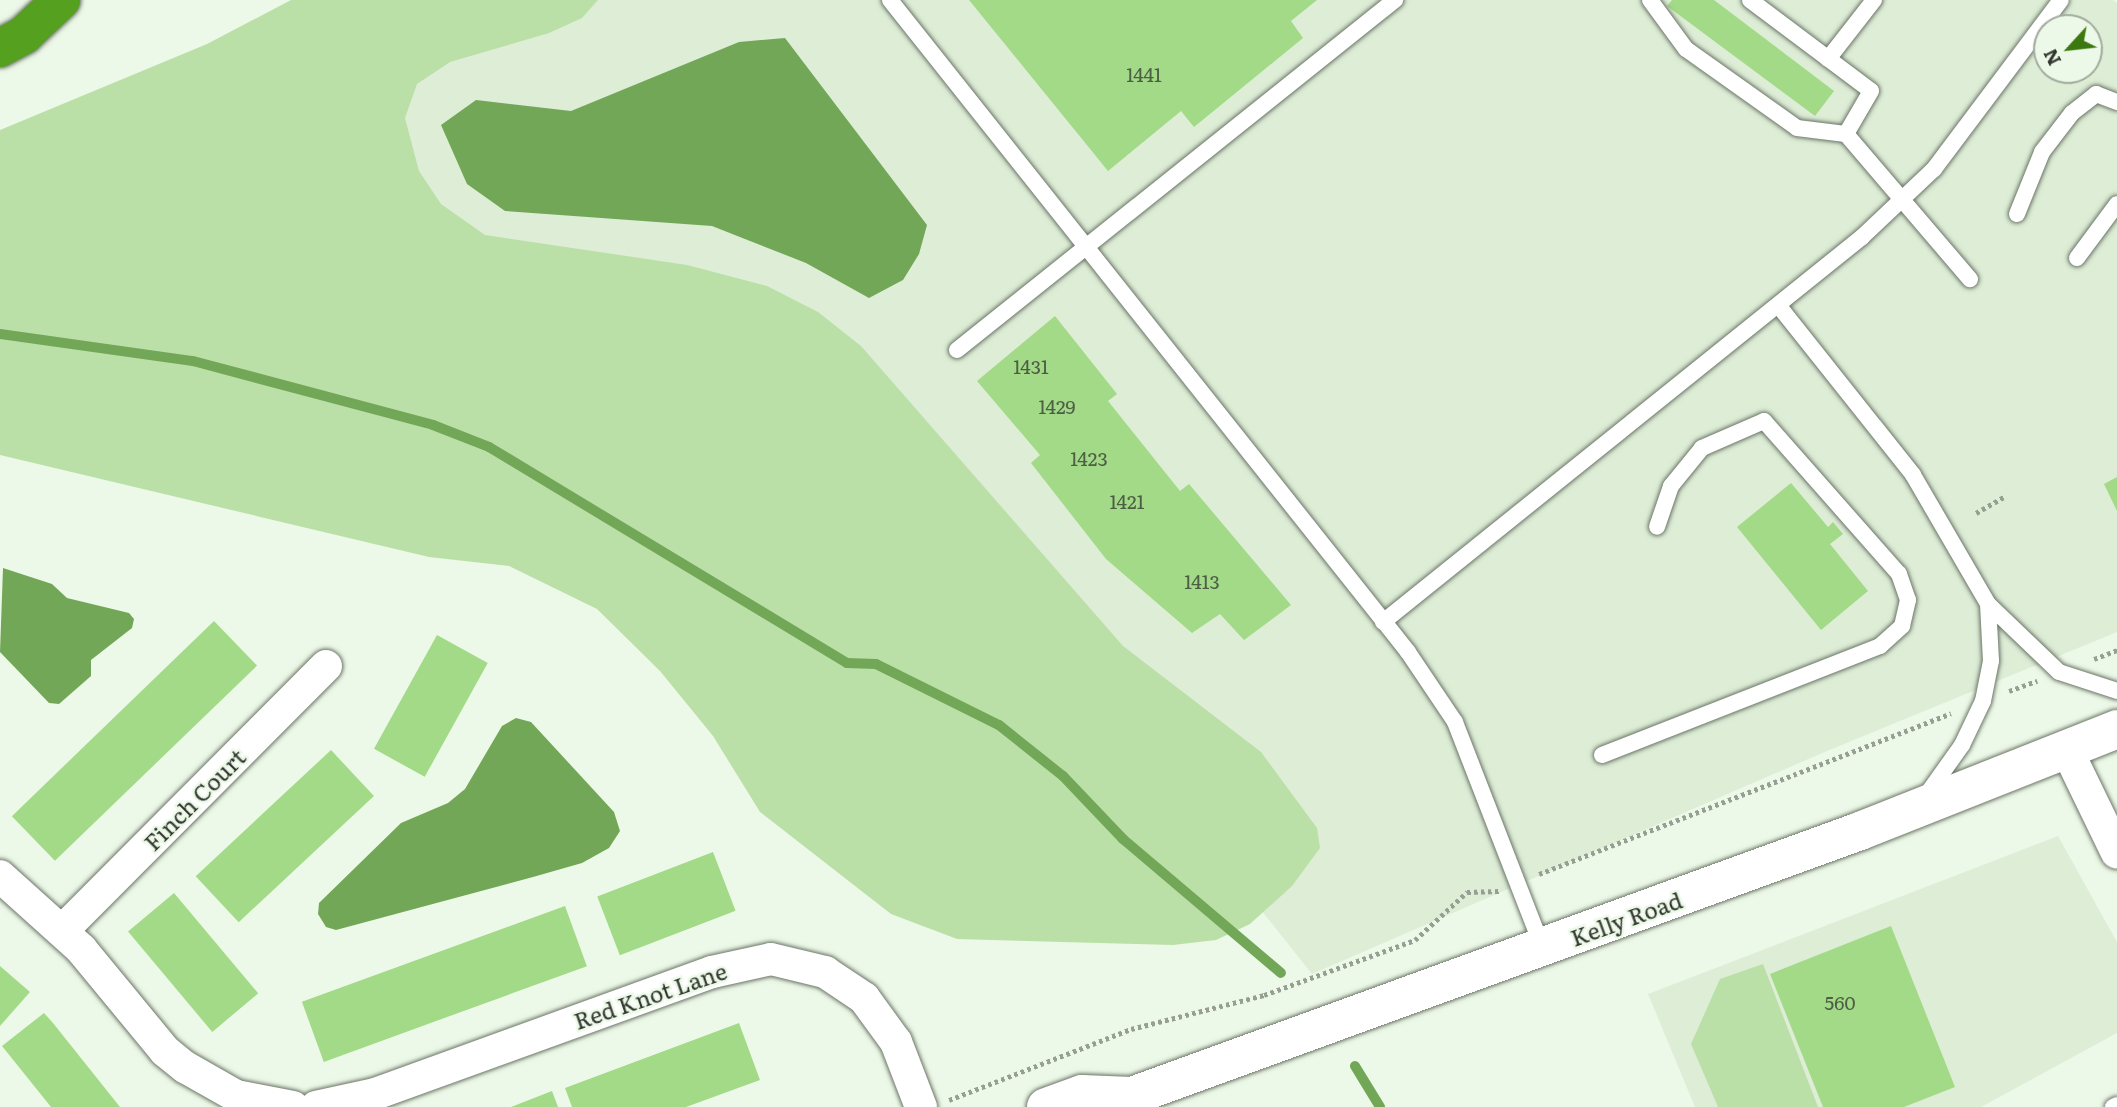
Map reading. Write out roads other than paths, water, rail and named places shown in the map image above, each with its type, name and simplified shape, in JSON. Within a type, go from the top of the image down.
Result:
[{"type":"highway","points":[[0,17],[36,0]]},
{"type":"highway","points":[[0,48],[24,35],[61,0]]},
{"type":"main road","name":"Kelly Road","points":[[1046,1107],[1082,1094],[1126,1102],[1917,809],[2117,729]]},
{"type":"street","name":"Finch Court","points":[[62,931],[326,666]]},
{"type":"street","points":[[2067,750],[2117,853]]},
{"type":"street","points":[[0,876],[62,931],[164,1051],[185,1067],[236,1096],[293,1107]]},
{"type":"street","name":"Red Knot Lane","points":[[316,1107],[375,1094],[703,975],[771,959],[825,972],[864,998],[936,1103]]},
{"type":"lane","points":[[890,0],[1383,622],[1455,722],[1543,948]]},
{"type":"lane","points":[[957,350],[1395,0]]},
{"type":"lane","points":[[1650,0],[1686,50],[1797,128],[1846,134],[1900,201],[1970,279]]},
{"type":"lane","points":[[1751,0],[1871,91],[1846,134]]},
{"type":"lane","points":[[1828,59],[1874,0]]},
{"type":"lane","points":[[1383,622],[1778,306],[1900,201],[1934,169],[1989,102],[2061,0],[2071,0]]},
{"type":"lane","points":[[2017,214],[2042,152],[2072,113],[2096,94],[2117,102]]},
{"type":"lane","points":[[2077,258],[2117,204]]},
{"type":"lane","points":[[1778,306],[1913,475],[1988,604],[2059,672],[2117,691]]},
{"type":"lane","points":[[1602,755],[1880,646],[1902,626],[1908,600],[1899,574],[1764,421],[1702,449],[1671,486],[1657,527]]},
{"type":"lane","points":[[1917,809],[1962,745],[1983,701],[1991,661],[1988,604]]},
{"type":"waterway","points":[[0,334],[193,361],[433,425],[489,447],[847,663],[876,664],[999,725],[1063,776],[1123,839],[1281,973]]},
{"type":"waterway","points":[[1355,1066],[1380,1107]]}]
